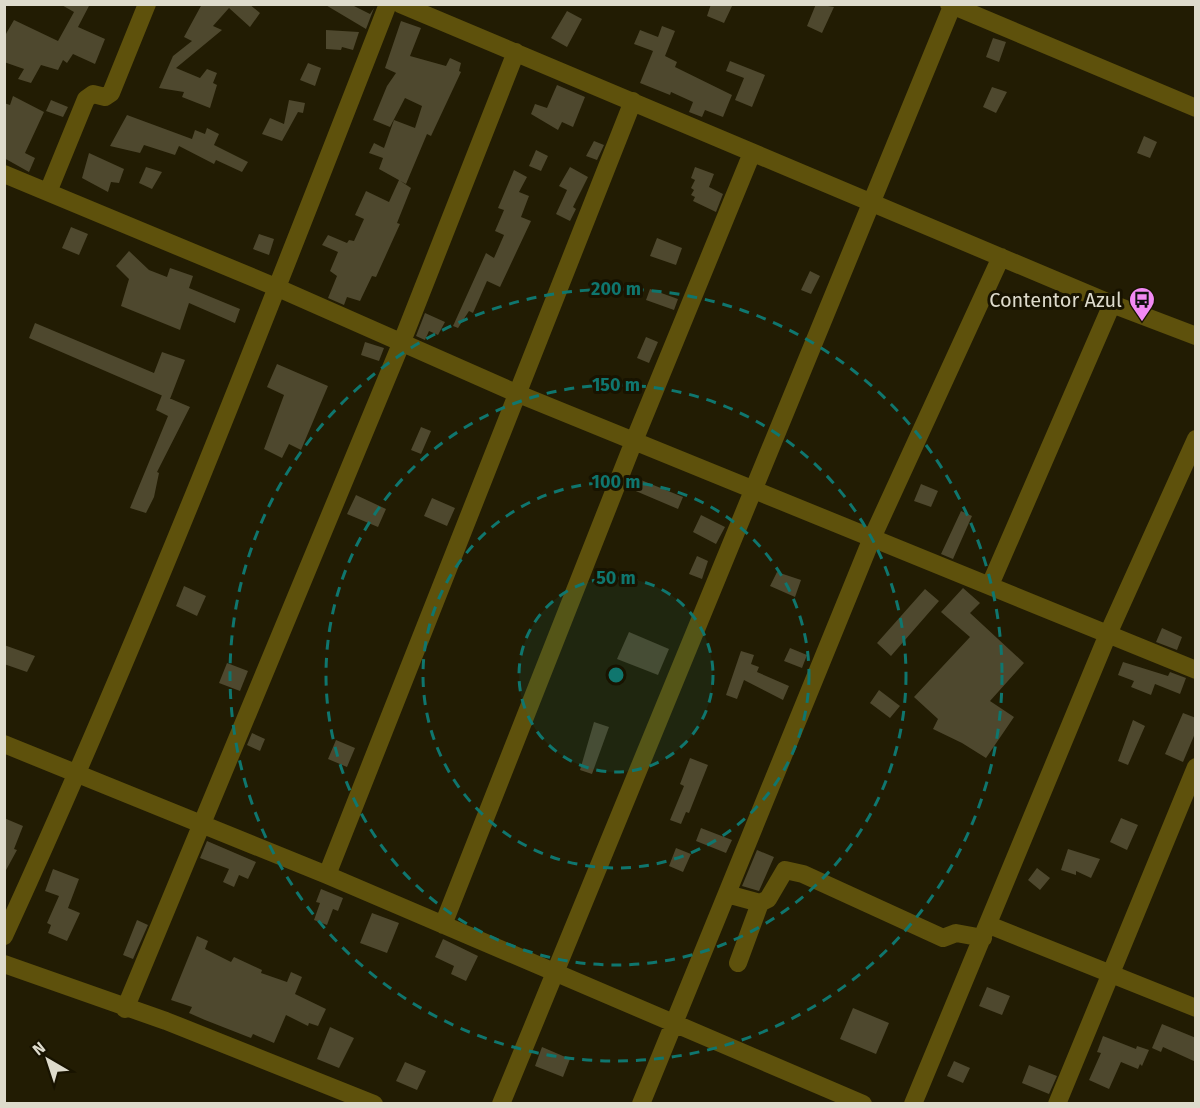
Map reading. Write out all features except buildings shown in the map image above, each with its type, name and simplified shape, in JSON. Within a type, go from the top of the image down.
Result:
[{"type":"street","points":[[48,192],[86,99],[93,94],[105,97],[111,93],[147,4]]},
{"type":"street","points":[[4,936],[78,775],[278,288],[388,4]]},
{"type":"street","points":[[400,4],[1112,304],[1196,336]]},
{"type":"street","points":[[501,1104],[952,5],[1196,108]]},
{"type":"street","points":[[125,1009],[401,344],[516,52]]},
{"type":"street","points":[[327,875],[633,101]]},
{"type":"street","points":[[442,925],[634,441],[752,153]]},
{"type":"street","points":[[4,174],[278,288],[516,393],[1196,670]]},
{"type":"street","points":[[641,1104],[872,538],[1001,257]]},
{"type":"street","points":[[990,585],[1112,304]]},
{"type":"street","points":[[914,1104],[1108,634],[1196,438]]},
{"type":"street","points":[[4,744],[327,875],[863,1104]]},
{"type":"street","points":[[1057,1104],[1196,768]]},
{"type":"street","points":[[727,894],[760,903],[768,899],[785,870],[803,874],[943,938],[956,933],[986,932],[1111,973],[1196,1008]]},
{"type":"street","points":[[738,963],[760,903]]},
{"type":"street","points":[[4,964],[125,1009],[166,1021],[374,1104]]},
{"type":"place","name":"Contentor Azul","points":[[1142,323]]}]
